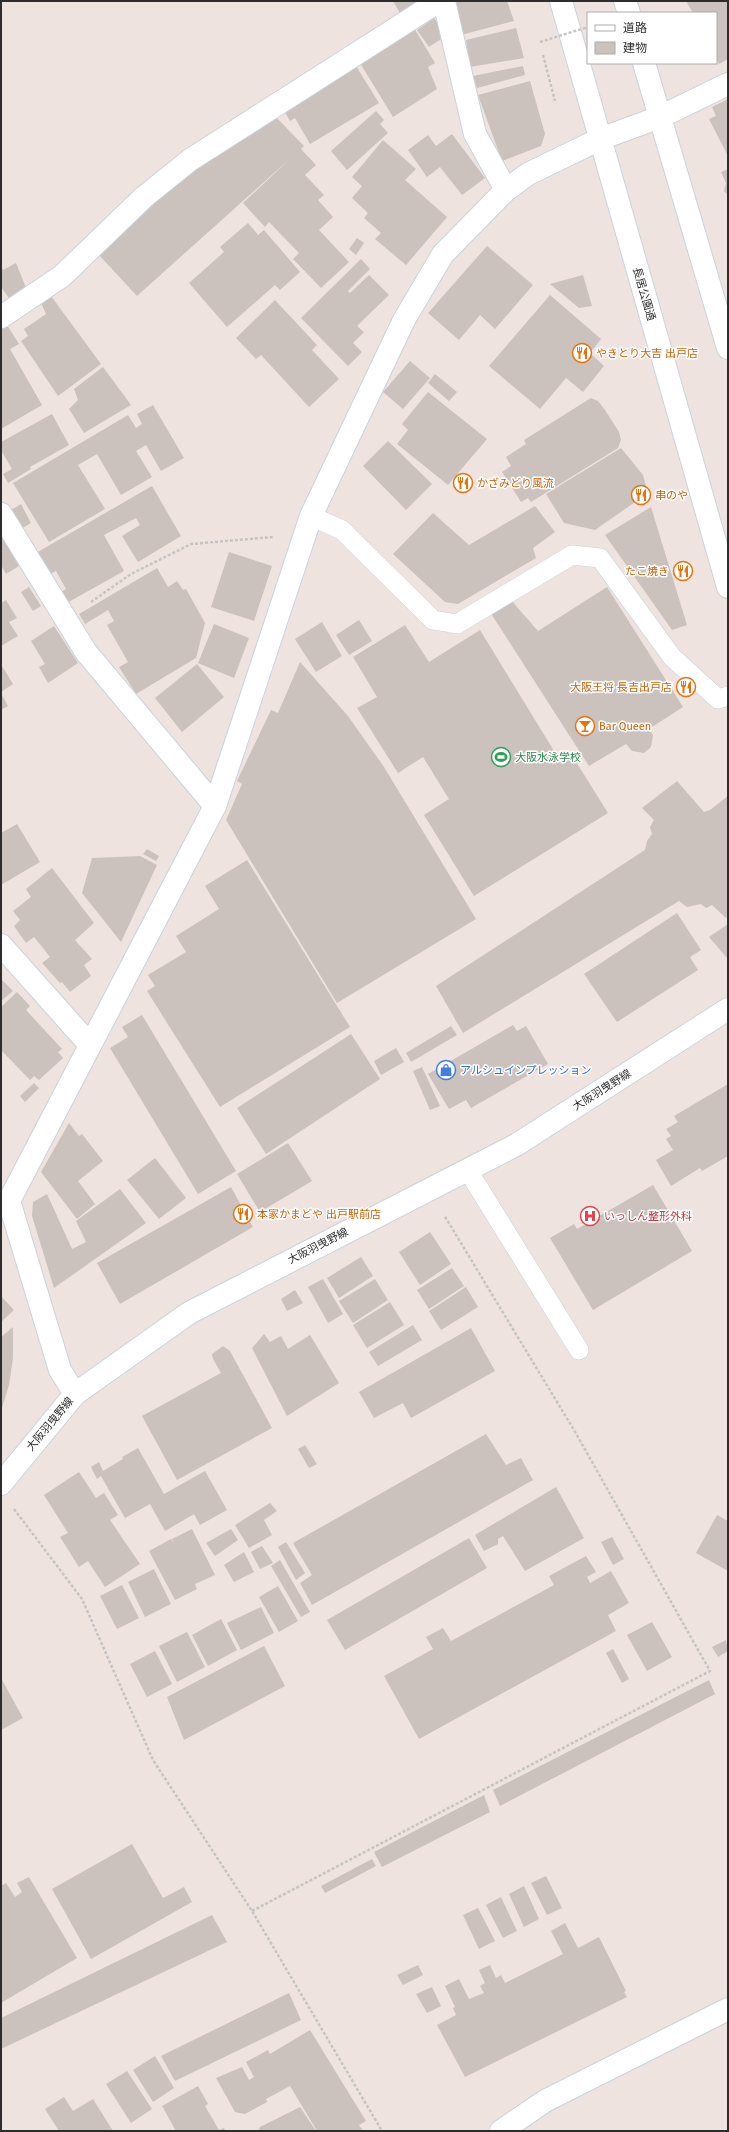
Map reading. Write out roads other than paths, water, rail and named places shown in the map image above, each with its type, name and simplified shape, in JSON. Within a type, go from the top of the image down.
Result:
[{"type":"street","points":[[1,317],[62,276],[144,197],[190,160],[439,1]]},
{"type":"street","points":[[444,1],[475,134],[506,190]]},
{"type":"street","name":"長居公園通","points":[[561,1],[728,587]]},
{"type":"street","points":[[625,1],[629,12]]},
{"type":"street","points":[[644,64],[728,348]]},
{"type":"street","points":[[75,1394],[60,1370],[5,1201],[90,1045],[215,806],[308,525],[404,320],[443,254],[506,190],[528,174],[600,139],[660,117],[728,84]]},
{"type":"street","points":[[1,514],[86,652],[215,806]]},
{"type":"street","points":[[1,945],[90,1045]]},
{"type":"street","name":"大阪羽曳野線","points":[[1,1484],[75,1394],[189,1313],[516,1145],[728,1010]]},
{"type":"street","points":[[501,2131],[545,2101],[728,2009]]},
{"type":"lane","points":[[308,525],[342,530],[433,620],[457,624],[572,555],[600,558],[672,657],[718,700],[728,696]]},
{"type":"lane","points":[[467,1169],[579,1350]]},
{"type":"place","name":"やきとり大吉 出戸店","points":[[582,353]]},
{"type":"place","name":"かざみどり風流","points":[[463,483]]},
{"type":"place","name":"串のや","points":[[641,495]]},
{"type":"place","name":"たこ焼き","points":[[683,571]]},
{"type":"place","name":"大阪王将 長吉出戸店","points":[[686,687]]},
{"type":"place","name":"Bar Queen","points":[[585,726]]},
{"type":"place","name":"大阪水泳学校","points":[[501,757]]},
{"type":"place","name":"アルシュインプレッション","points":[[446,1070]]},
{"type":"place","name":"本家かまどや 出戸駅前店","points":[[243,1214]]},
{"type":"place","name":"いっしん整形外科","points":[[590,1216]]}]
